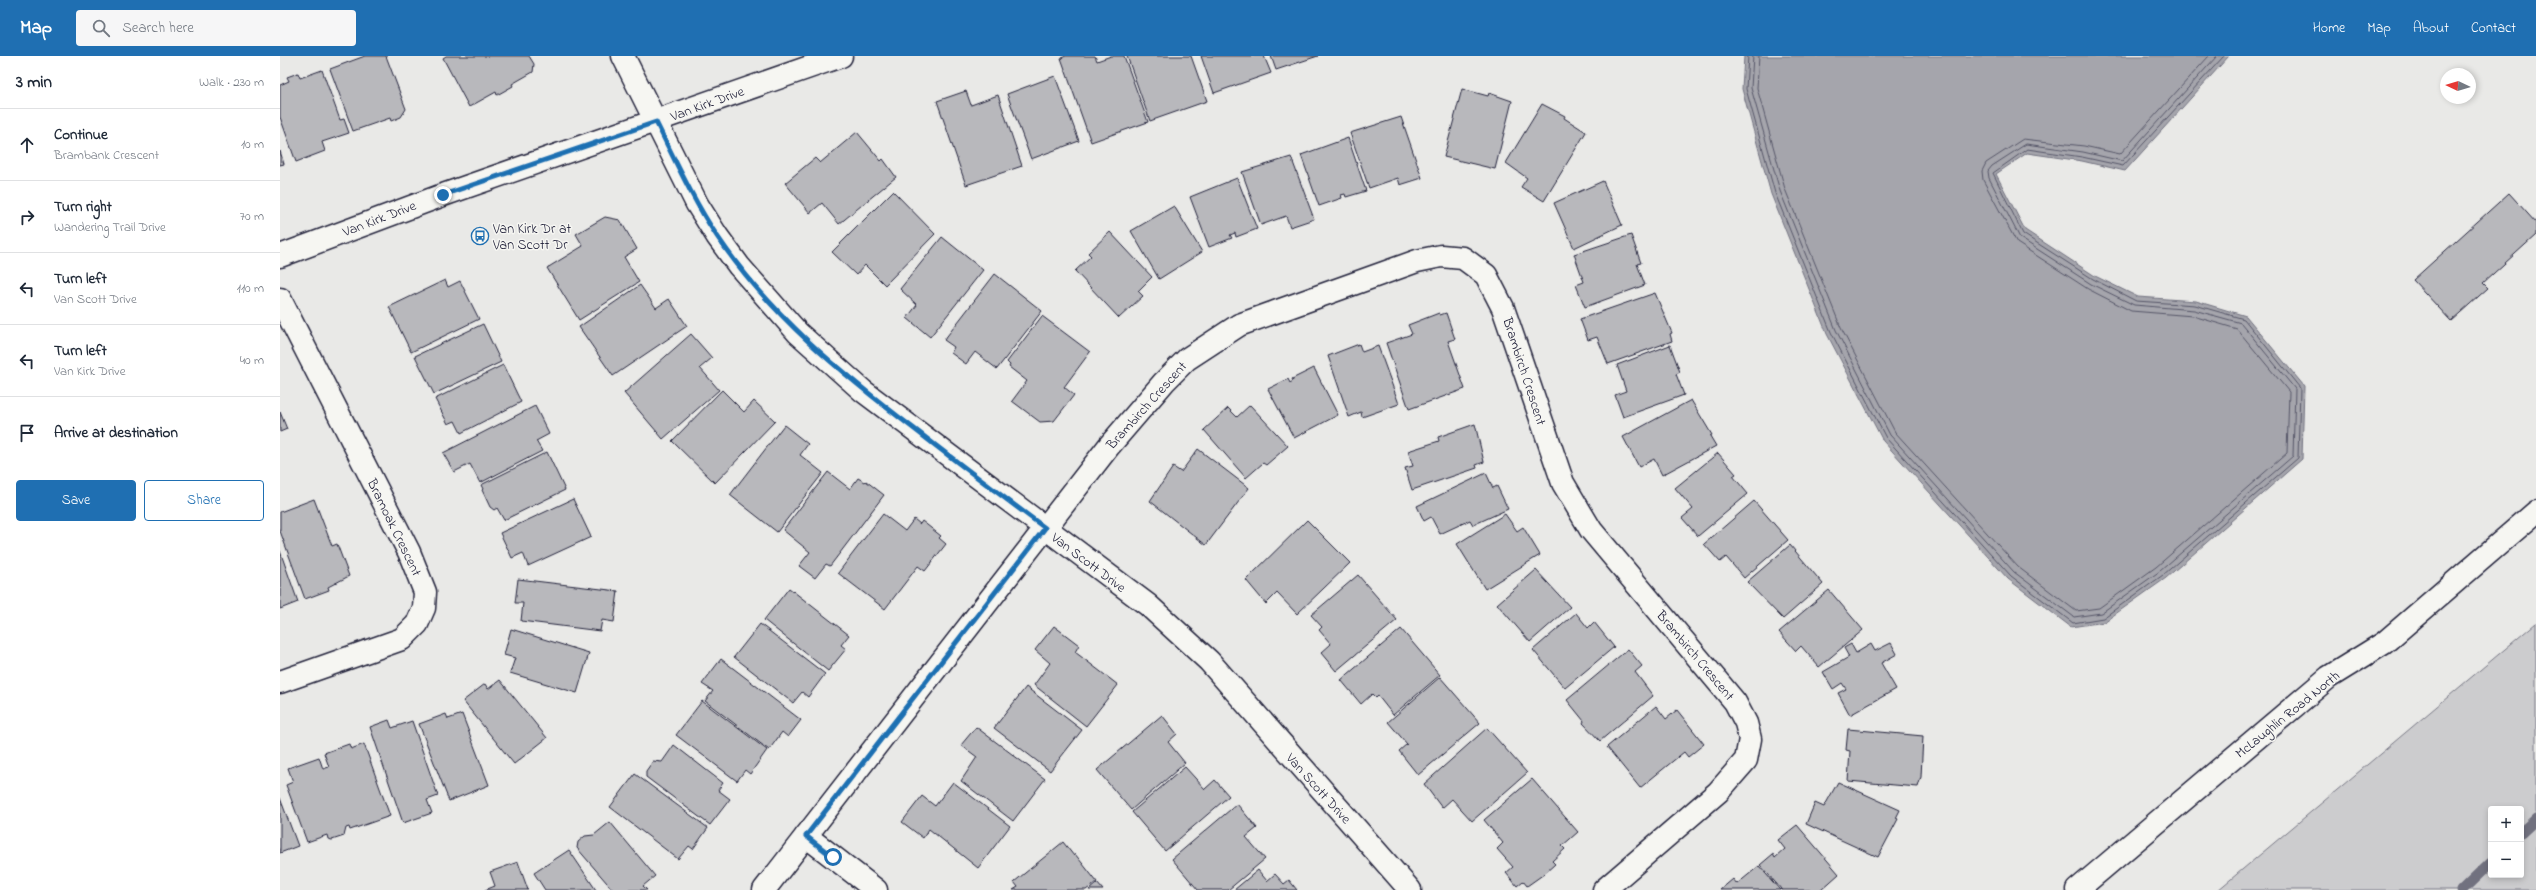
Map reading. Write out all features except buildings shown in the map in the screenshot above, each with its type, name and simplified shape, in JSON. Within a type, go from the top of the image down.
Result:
[{"type":"street","name":"Van Scott Drive","points":[[623,56],[697,204],[717,236],[739,266],[798,333],[863,391],[1148,605],[1209,661],[1410,890]]},
{"type":"street","name":"Van Kirk Drive","points":[[280,256],[443,195],[842,56]]},
{"type":"street","name":"Brambirch Crescent","points":[[764,890],[1109,446],[1164,382],[1187,359],[1212,341],[1239,325],[1418,261],[1441,256],[1463,258],[1486,275],[1503,308],[1563,483],[1590,530],[1735,702],[1746,723],[1750,739],[1746,760],[1718,792],[1604,890]]},
{"type":"street","name":"Bramoak Crescent","points":[[280,299],[409,552],[425,592],[424,608],[417,624],[402,639],[280,682]]},
{"type":"street","name":"McLaughlin Road North","points":[[2077,890],[2330,677],[2384,642],[2536,512]]},
{"type":"street","points":[[806,836],[876,890]]},
{"type":"shaded area","points":[[2536,623],[2536,890],[2218,890]]},
{"type":"water","points":[[1744,56],[2229,56],[2125,171],[2082,161],[2027,153],[1996,174],[2025,230],[2095,276],[2138,297],[2196,301],[2246,316],[2304,386],[2302,459],[2166,578],[2104,622],[2071,627],[2008,579],[1883,441],[1827,334],[1771,194],[1742,89]]},
{"type":"waterway","points":[[2524,830],[2536,819]]},
{"type":"waterway","points":[[2462,890],[2488,865]]},
{"type":"place","name":"Van Kirk Dr at Van Scott Dr","points":[[480,236]]},
{"type":"route","points":[[443,195],[656,122],[697,204],[717,236],[739,266],[798,333],[863,391],[1045,528],[806,836],[833,857]]}]
